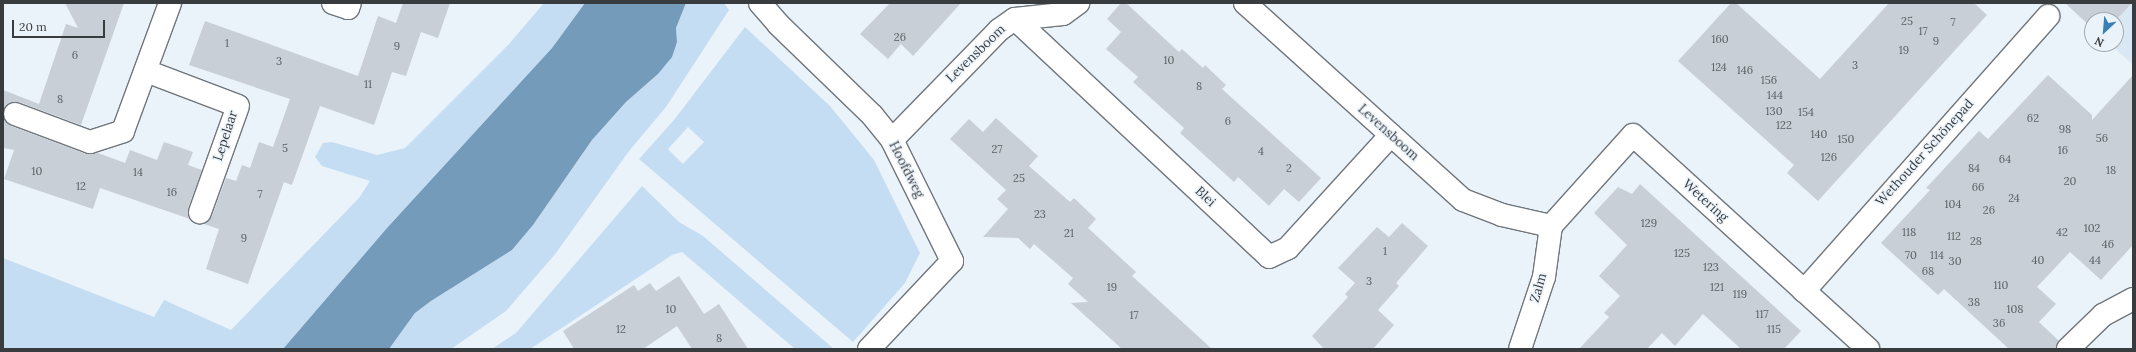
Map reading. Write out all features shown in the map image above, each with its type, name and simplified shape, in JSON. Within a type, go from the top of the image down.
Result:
[{"type":"street","points":[[15,114],[90,142],[123,131],[146,72],[170,3]]},
{"type":"street","points":[[333,3],[348,8],[350,3]]},
{"type":"street","name":"Hoofdweg","points":[[760,3],[778,24],[872,115],[892,140],[952,261],[869,349]]},
{"type":"street","name":"Levensboom","points":[[892,140],[999,30],[1015,19],[1063,14],[1078,3]]},
{"type":"street","name":"Levensboom","points":[[1245,3],[1463,200],[1502,215],[1551,226]]},
{"type":"street","name":"Wethouder Schönepad","points":[[1804,291],[2048,16]]},
{"type":"street","name":"Blei","points":[[1015,19],[1269,257],[1288,248],[1391,136]]},
{"type":"street","name":"Lepelaar","points":[[146,72],[238,106],[200,212]]},
{"type":"street","name":"Wetering","points":[[1551,226],[1633,135],[1868,349]]},
{"type":"street","name":"Zalm","points":[[1520,349],[1544,277],[1551,226]]},
{"type":"street","points":[[2068,349],[2103,315],[2133,299]]},
{"type":"shaded area","points":[[544,3],[585,3],[552,48],[387,228],[283,349],[3,349],[3,258],[154,317],[164,300],[231,330],[359,198],[370,181],[322,166],[315,157],[323,143],[332,142],[377,155],[405,148],[509,44]]},
{"type":"shaded area","points":[[585,3],[686,3],[676,28],[677,42],[672,57],[658,74],[626,102],[592,140],[533,225],[512,250],[431,301],[415,313],[389,349],[283,349],[387,228],[552,48]]},
{"type":"shaded area","points":[[686,3],[724,3],[729,10],[666,107],[629,151],[556,253],[506,311],[451,349],[389,349],[415,313],[431,301],[512,250],[533,225],[592,140],[626,102],[658,74],[677,42],[676,28]]},
{"type":"shaded area","points":[[2065,3],[2133,3],[2133,65],[2119,52],[2124,52],[2124,12],[2084,12],[2084,21]]},
{"type":"shaded area","points":[[745,27],[830,106],[874,160],[920,253],[905,283],[853,342],[639,159],[674,120]],"holes":[[[688,127],[704,142],[683,164],[668,149]]]},
{"type":"shaded area","points":[[642,186],[679,222],[703,236],[834,349],[795,349],[682,252],[672,255],[530,349],[492,349],[516,333]]},
{"type":"building","points":[[65,3],[124,3],[81,125],[19,102],[7,104],[3,112],[3,90],[39,104],[66,24],[78,28]]},
{"type":"building","points":[[403,3],[450,3],[438,38],[421,32],[406,76],[392,72],[374,125],[320,106],[292,185],[284,182],[248,284],[206,269],[219,229],[204,224],[212,216],[226,178],[236,181],[242,165],[250,168],[259,142],[273,147],[290,99],[189,65],[205,21],[358,76],[378,16],[396,23]]},
{"type":"building","points":[[890,3],[961,3],[913,56],[901,44],[888,59],[860,34]]},
{"type":"building","points":[[1121,3],[1126,3],[1179,52],[1182,49],[1203,68],[1205,65],[1226,85],[1222,89],[1321,178],[1299,202],[1284,189],[1269,206],[1238,177],[1234,182],[1180,133],[1184,128],[1133,82],[1138,77],[1106,49],[1121,32],[1107,19]]},
{"type":"building","points":[[1731,3],[1736,3],[1820,79],[1889,3],[1974,3],[1987,15],[1818,201],[1787,173],[1794,165],[1678,61]]},
{"type":"building","points":[[2065,3],[2132,3],[2124,12],[2084,12],[2084,21]]},
{"type":"building","points":[[2048,75],[2092,115],[2092,120],[2133,75],[2133,245],[2101,280],[2070,252],[2037,287],[2056,304],[2039,322],[2059,341],[2056,349],[2009,349],[1944,289],[1938,295],[1881,243],[1930,190],[1926,188],[1979,131],[1988,139]]},
{"type":"building","points":[[3,117],[11,126],[86,154],[98,153],[125,163],[130,150],[157,160],[164,142],[193,152],[188,165],[202,170],[188,208],[190,219],[100,188],[93,209],[4,179],[14,150],[3,148]]},
{"type":"building","points":[[996,118],[1038,156],[1029,166],[1070,202],[1074,198],[1096,219],[1088,228],[1136,272],[1132,276],[1212,349],[1122,349],[1071,303],[1088,302],[1068,284],[1073,278],[1034,244],[1030,249],[1018,238],[983,237],[1008,209],[997,199],[1006,190],[950,139],[969,119],[983,132]]},
{"type":"building","points":[[1640,184],[1801,331],[1784,349],[1741,349],[1703,314],[1675,346],[1662,333],[1647,349],[1579,349],[1609,317],[1604,313],[1620,296],[1599,276],[1627,245],[1594,213],[1618,187],[1632,194]]},
{"type":"building","points":[[1402,223],[1428,246],[1396,283],[1399,286],[1378,310],[1394,325],[1373,349],[1324,349],[1312,336],[1348,297],[1345,294],[1355,283],[1338,268],[1377,227],[1389,237]]},
{"type":"building","points":[[679,276],[704,314],[719,304],[748,349],[692,349],[677,326],[643,349],[574,349],[563,331],[634,285],[638,291],[650,283],[656,291]]}]
